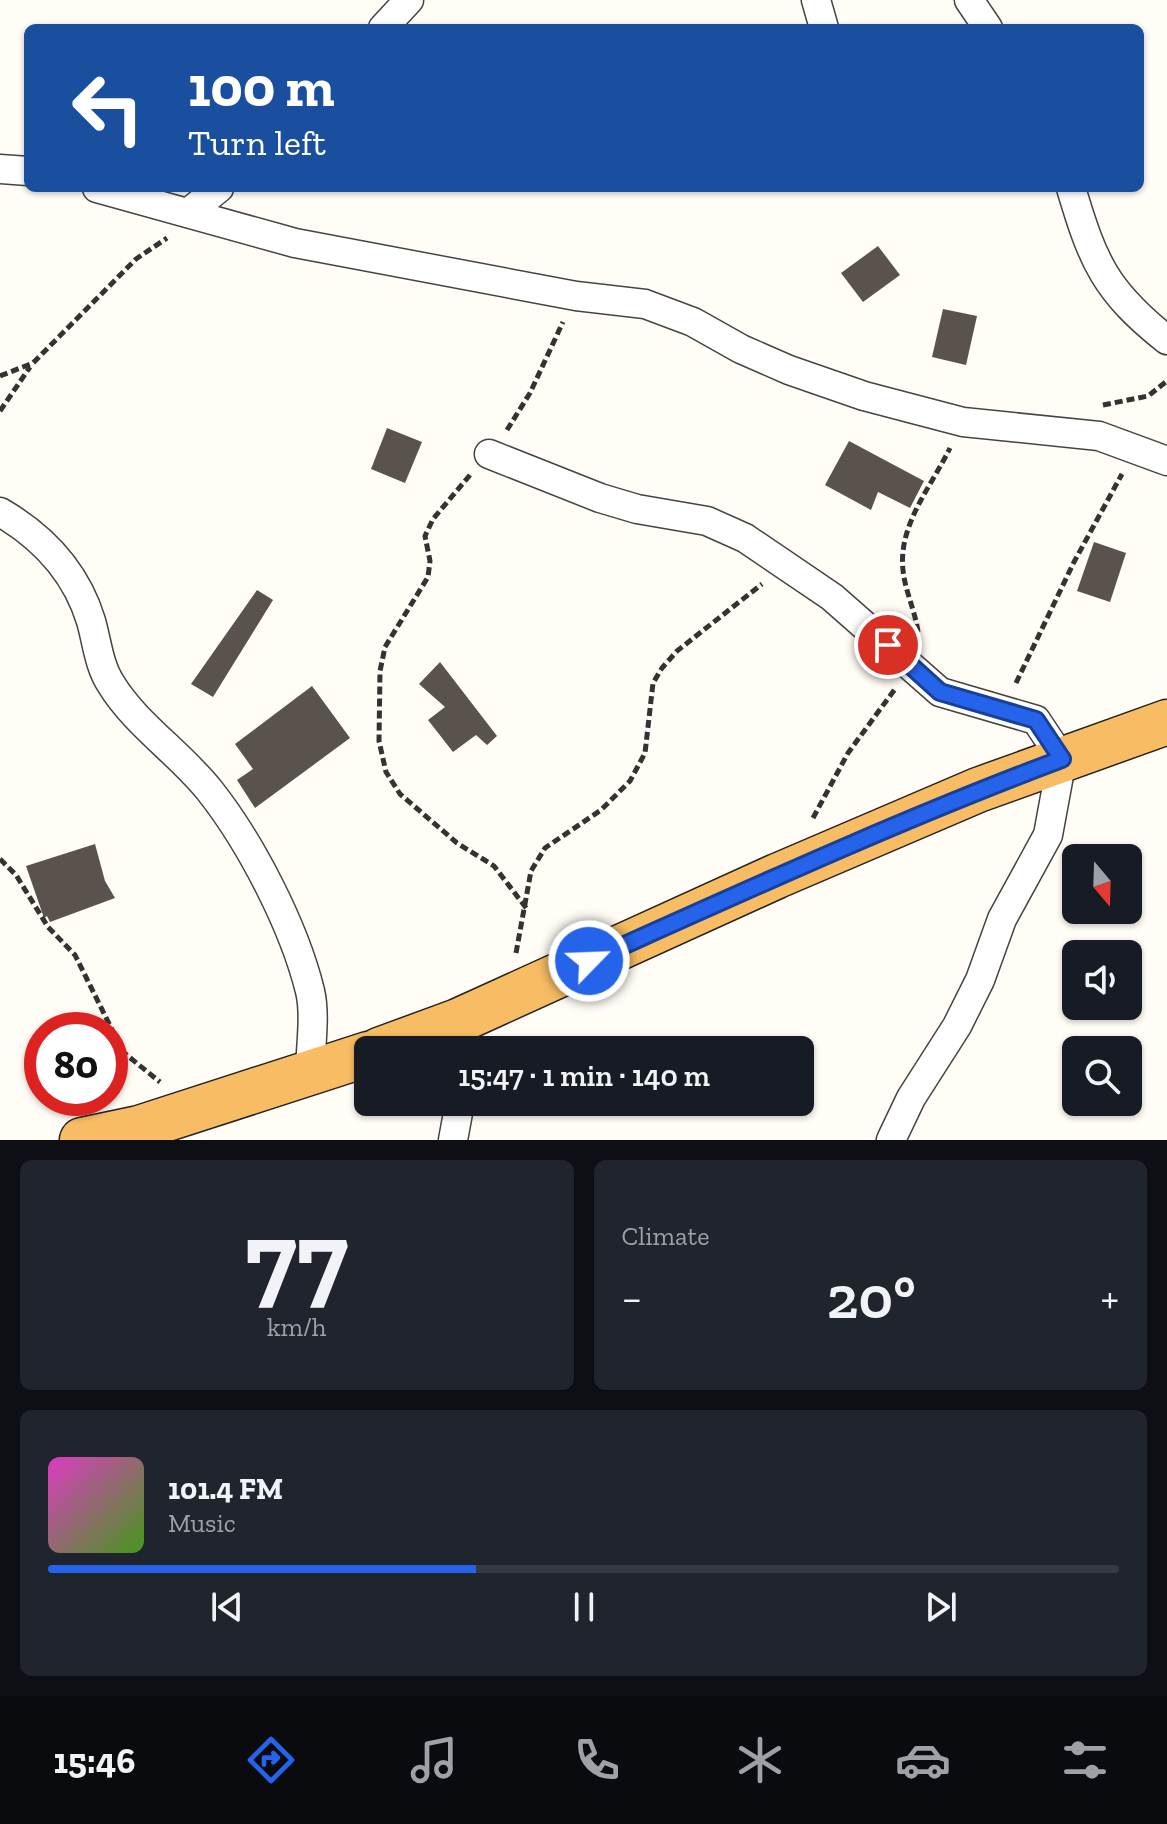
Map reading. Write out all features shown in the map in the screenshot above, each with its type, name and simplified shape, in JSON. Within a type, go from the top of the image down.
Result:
[{"type":"highway","points":[[461,1036],[505,1000],[777,876],[978,790],[1167,722]]},
{"type":"highway","points":[[82,1140],[196,1110],[354,1059]]},
{"type":"street","points":[[387,24],[409,0]]},
{"type":"street","points":[[816,0],[823,24]]},
{"type":"street","points":[[969,0],[985,24]]},
{"type":"street","points":[[0,169],[24,171]]},
{"type":"street","points":[[111,192],[383,262],[576,296],[645,304],[693,322],[741,349],[789,370],[864,396],[963,422],[1099,436],[1167,461]]},
{"type":"street","points":[[198,216],[216,192]]},
{"type":"street","points":[[1072,192],[1099,270],[1124,304],[1167,340]]},
{"type":"street","points":[[489,454],[600,498],[637,509],[707,521],[745,538],[832,597],[940,692],[1004,708],[1036,720],[1062,759],[1048,835],[1002,919],[980,980],[957,1026],[911,1098],[891,1140]]},
{"type":"street","points":[[0,512],[25,527],[51,550],[74,580],[110,683],[211,791],[242,839],[286,926],[311,993],[310,1075]]},
{"type":"street","points":[[453,1140],[457,1116]]},
{"type":"path","points":[[0,411],[33,363],[136,259],[198,216]]},
{"type":"path","points":[[527,909],[494,866],[457,843],[400,794],[386,772],[379,741],[382,659],[395,628],[428,577],[430,561],[425,536],[433,519],[489,454],[530,393],[576,296]]},
{"type":"path","points":[[0,376],[33,363]]},
{"type":"path","points":[[1058,430],[1104,404],[1148,396],[1167,381]]},
{"type":"path","points":[[807,828],[841,765],[882,710],[909,665],[918,635],[903,571],[902,543],[963,422]]},
{"type":"path","points":[[1004,708],[1134,448]]},
{"type":"path","points":[[505,1000],[527,909],[531,871],[545,848],[601,810],[630,781],[645,753],[653,683],[662,668],[688,642],[785,566]]},
{"type":"path","points":[[0,859],[16,875],[48,927],[75,955],[123,1052],[196,1110]]},
{"type":"building","points":[[878,246],[900,275],[863,302],[841,273]]},
{"type":"building","points":[[943,309],[977,316],[966,365],[932,357]]},
{"type":"building","points":[[387,428],[422,442],[405,483],[371,469]]},
{"type":"building","points":[[849,441],[924,481],[910,508],[878,492],[871,510],[825,485]]},
{"type":"building","points":[[1094,542],[1126,553],[1110,602],[1077,591]]},
{"type":"building","points":[[257,590],[273,600],[213,697],[191,684]]},
{"type":"building","points":[[440,662],[497,736],[487,745],[476,735],[453,752],[428,720],[445,707],[419,684]]},
{"type":"building","points":[[312,686],[350,738],[255,808],[237,780],[253,769],[235,744]]},
{"type":"building","points":[[95,844],[105,881],[115,898],[50,922],[47,916],[44,918],[26,866]]},
{"type":"route","points":[[589,961],[978,790],[1062,759],[1036,720],[1004,708],[985,706],[940,692],[925,682],[888,645]]}]
